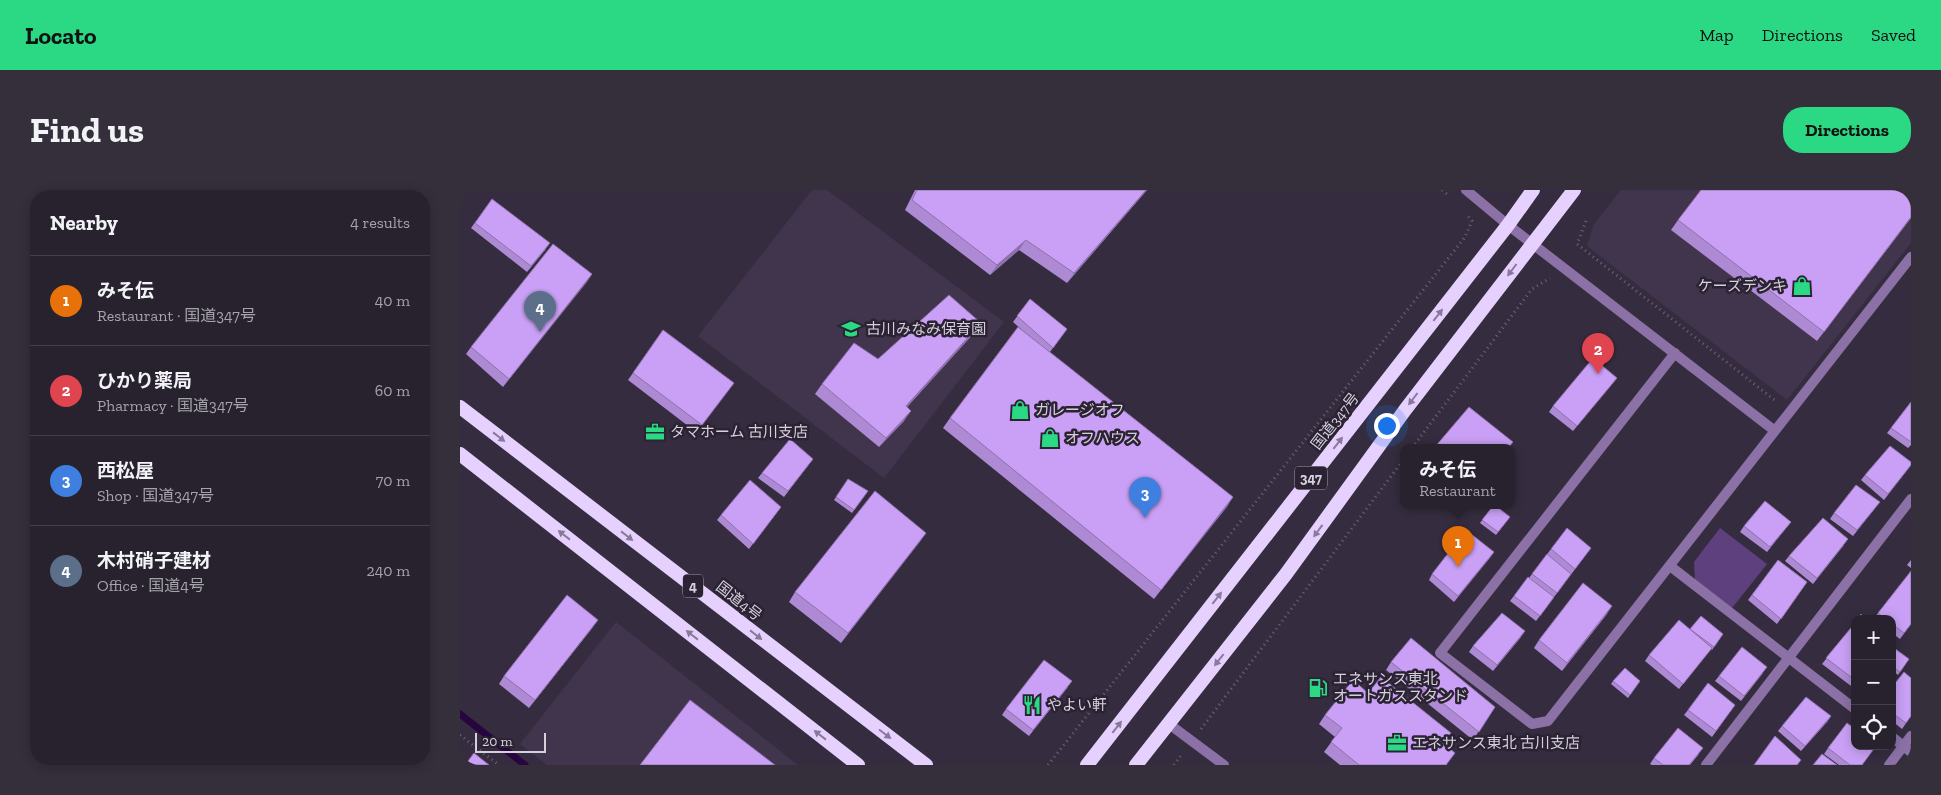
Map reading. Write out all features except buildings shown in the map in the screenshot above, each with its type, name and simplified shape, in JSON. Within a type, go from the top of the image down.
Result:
[{"type":"highway","name":"国道347号","points":[[1087,765],[1508,225],[1533,190]]},
{"type":"highway","name":"347","points":[[1136,765],[1286,574],[1405,410],[1574,190]]},
{"type":"highway","name":"国道4号","points":[[460,407],[926,765]]},
{"type":"highway","points":[[460,454],[858,765]]},
{"type":"street","points":[[1466,190],[1532,244],[1775,431]]},
{"type":"street","points":[[1675,353],[1440,653],[1532,724],[1548,721],[1911,257]]},
{"type":"street","points":[[1706,765],[1911,499]]},
{"type":"street","points":[[1670,566],[1851,705]]},
{"type":"street","points":[[1169,724],[1224,765]]},
{"type":"street","points":[[1889,765],[1907,749],[1911,736]]},
{"type":"street","points":[[1896,740],[1907,749]]},
{"type":"path","points":[[1048,765],[1465,237],[1472,221]]},
{"type":"path","points":[[1586,221],[1577,244],[1790,412]]},
{"type":"path","points":[[1415,444],[1532,290],[1552,276]]},
{"type":"path","points":[[1174,765],[1400,463]]},
{"type":"path","points":[[460,735],[499,765]]},
{"type":"shaded area","name":"古川みなみ保育園","points":[[812,190],[827,190],[1004,322],[884,478],[698,336]]},
{"type":"shaded area","points":[[1621,190],[1911,190],[1911,243],[1787,400],[1587,246],[1594,224]]},
{"type":"shaded area","points":[[1720,528],[1767,564],[1732,608],[1695,580],[1694,562]]},
{"type":"shaded area","points":[[616,622],[798,765],[547,765],[520,744]]},
{"type":"waterway","points":[[460,714],[525,765]]},
{"type":"place","name":"ケーズデンキ","points":[[1802,286]]},
{"type":"place","name":"古川みなみ保育園","points":[[851,329]]},
{"type":"place","name":"木村硝子建材","points":[[540,332]]},
{"type":"place","name":"ひかり薬局","points":[[1598,374]]},
{"type":"place","name":"ガレージオフ","points":[[1020,410]]},
{"type":"place","name":"タマホーム 古川支店","points":[[655,432]]},
{"type":"place","name":"オフハウス","points":[[1050,438]]},
{"type":"place","name":"西松屋","points":[[1145,518]]},
{"type":"place","name":"みそ伝","points":[[1458,567]]},
{"type":"place","name":"エネサンス東北 オートガススタンド","points":[[1318,688]]},
{"type":"place","name":"やよい軒","points":[[1032,705]]},
{"type":"place","name":"エネサンス東北 古川支店","points":[[1397,743]]}]
